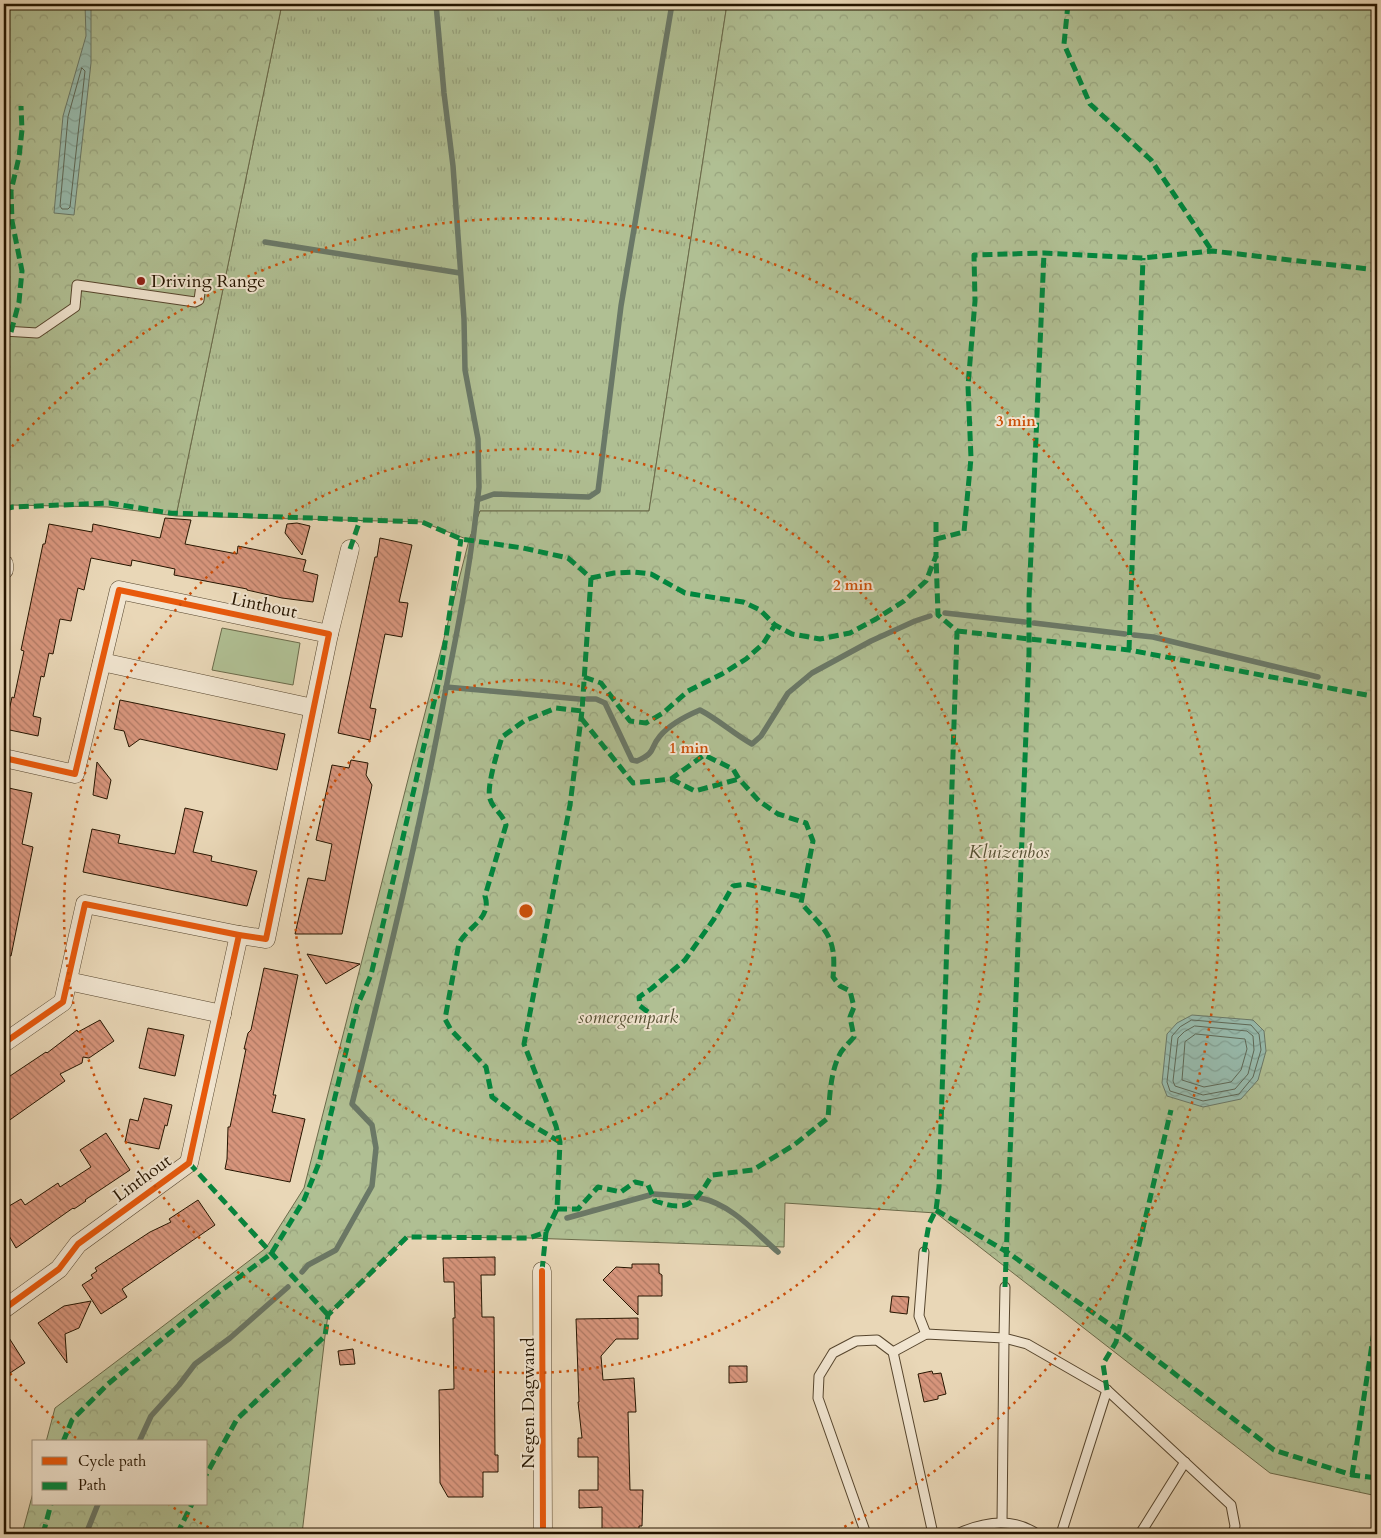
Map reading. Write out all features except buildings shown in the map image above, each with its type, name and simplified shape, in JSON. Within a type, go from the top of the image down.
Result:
[{"type":"street","points":[[4,1043],[63,1002],[85,904],[266,939],[312,708],[350,549]]},
{"type":"street","points":[[4,564],[4,570]]},
{"type":"street","name":"Linthout","points":[[4,758],[75,774],[119,590],[329,634]]},
{"type":"street","points":[[102,662],[312,708]]},
{"type":"street","name":"Linthout","points":[[4,1309],[59,1269],[78,1244],[189,1163],[239,935]]},
{"type":"street","points":[[68,981],[222,1014]]},
{"type":"street","name":"Negen Dagwand","points":[[542,1271],[543,1534]]},
{"type":"lane","points":[[4,331],[37,333],[45,328],[75,307],[77,285],[195,302],[198,300],[201,286]]},
{"type":"lane","points":[[924,1252],[919,1316],[926,1334]]},
{"type":"lane","points":[[1002,1522],[1005,1287]]},
{"type":"lane","points":[[893,1352],[926,1334],[1004,1338],[1027,1344],[1107,1390],[1231,1505],[1235,1526],[1233,1534]]},
{"type":"lane","points":[[866,1534],[818,1398],[819,1376],[833,1353],[856,1341],[877,1340],[893,1352],[933,1534]]},
{"type":"lane","points":[[1061,1534],[1107,1390]]},
{"type":"lane","points":[[1140,1534],[1185,1462]]},
{"type":"lane","points":[[957,1534],[973,1526],[1002,1522],[1029,1529],[1037,1534]]},
{"type":"green space","points":[[4,4],[282,4],[176,516],[108,507],[11,505],[4,507]]},
{"type":"green space","points":[[282,4],[727,4],[649,511],[480,511],[469,540],[422,522],[176,516]]},
{"type":"green space","name":"Kluizenbos","points":[[727,4],[1377,4],[1377,1496],[1270,1473],[936,1213],[785,1203],[784,1247],[529,1238],[407,1237],[328,1315],[302,1534],[22,1534],[32,1496],[32,1506],[208,1506],[208,1440],[47,1440],[55,1408],[266,1248],[304,1188],[469,540],[480,511],[649,511]]},
{"type":"green space","points":[[222,628],[300,643],[293,685],[212,670]]},
{"type":"water","points":[[85,4],[91,4],[91,63],[74,215],[54,213],[63,116],[86,36]]},
{"type":"water","points":[[1192,1015],[1253,1020],[1264,1031],[1266,1051],[1258,1080],[1241,1099],[1203,1107],[1167,1096],[1162,1083],[1167,1034],[1177,1023]]},
{"type":"waterway","points":[[436,4],[453,166],[464,319],[465,370],[478,439],[479,487],[473,540]]},
{"type":"waterway","points":[[477,500],[494,494],[589,497],[598,491],[621,306],[672,4]]},
{"type":"waterway","points":[[265,242],[460,273]]},
{"type":"waterway","points":[[302,1272],[308,1265],[336,1250],[372,1186],[376,1148],[372,1125],[352,1104],[415,842],[461,612],[472,542]]},
{"type":"waterway","points":[[945,613],[1025,622]]},
{"type":"waterway","points":[[587,699],[596,699],[605,703],[632,760],[637,761],[647,755],[668,728],[700,710],[752,744],[761,736],[788,693],[812,673],[871,641],[930,616]]},
{"type":"waterway","points":[[1034,623],[1125,634]]},
{"type":"waterway","points":[[1134,635],[1153,637],[1318,677]]},
{"type":"waterway","points":[[446,687],[579,699]]},
{"type":"waterway","points":[[654,1194],[695,1197]]},
{"type":"waterway","points":[[567,1218],[650,1195]]},
{"type":"waterway","points":[[700,1198],[711,1201],[732,1212],[778,1252]]},
{"type":"waterway","points":[[140,1440],[151,1416],[195,1364],[230,1338],[288,1287]]},
{"type":"waterway","points":[[86,1534],[97,1506]]},
{"type":"marked path","points":[[1068,4],[1064,44],[1090,104],[1151,160],[1212,251]]},
{"type":"marked path","points":[[11,332],[19,302],[22,271],[12,221],[11,191],[19,157],[22,130],[21,106]]},
{"type":"marked path","points":[[936,539],[964,532],[971,458],[968,386],[975,301],[974,255],[1044,253],[1143,258],[1212,251],[1377,270]]},
{"type":"marked path","points":[[1005,1287],[1029,653],[1029,599],[1044,253]]},
{"type":"marked path","points":[[1129,650],[1143,258]]},
{"type":"marked path","points":[[4,509],[109,503],[170,513],[422,522],[461,539],[523,548],[568,558],[591,578],[582,711],[570,805],[524,1044],[556,1126],[560,1142],[557,1209],[546,1232],[529,1238],[407,1237],[328,1315],[325,1336],[237,1419],[208,1471]]},
{"type":"marked path","points":[[350,549],[360,520]]},
{"type":"marked path","points":[[591,578],[614,573],[634,572],[651,574],[685,593],[743,602],[760,610],[775,625],[792,634],[820,639],[850,633],[876,619],[904,601],[926,581],[936,556],[936,522]]},
{"type":"marked path","points":[[64,1440],[72,1420],[108,1384],[219,1292],[271,1254],[304,1200],[319,1163],[357,1006],[371,975],[381,933],[440,676],[461,539]]},
{"type":"marked path","points":[[924,1252],[929,1224],[936,1210],[939,1187],[957,631],[938,615],[936,556]]},
{"type":"marked path","points":[[584,677],[601,683],[630,721],[646,723],[663,713],[688,691],[722,674],[746,659],[763,644],[775,625]]},
{"type":"marked path","points":[[957,631],[1129,650],[1377,697]]},
{"type":"marked path","points":[[560,1142],[522,1119],[492,1097],[486,1067],[451,1030],[445,1019],[459,943],[485,910],[485,896],[506,825],[491,803],[489,793],[493,768],[502,737],[524,721],[556,708],[582,711]]},
{"type":"marked path","points":[[557,1209],[578,1209],[598,1187],[621,1192],[635,1182],[648,1185],[655,1201],[676,1206],[683,1205],[690,1203],[701,1193],[712,1175],[753,1170],[794,1145],[828,1118],[831,1084],[837,1059],[854,1037],[850,1017],[854,1007],[850,991],[840,986],[833,977],[833,952],[828,935],[801,903],[813,841],[806,823],[778,814],[759,801],[739,779],[733,769],[704,755],[671,779],[633,783],[581,718]]},
{"type":"marked path","points":[[671,779],[695,791],[739,779]]},
{"type":"marked path","points":[[648,1012],[640,1006],[639,997],[685,960],[714,919],[733,886],[746,884],[802,897]]},
{"type":"marked path","points":[[1107,1390],[1103,1364],[1116,1342],[1171,1110]]},
{"type":"marked path","points":[[189,1163],[328,1315]]},
{"type":"marked path","points":[[936,1210],[1007,1252],[1119,1331],[1274,1450],[1352,1475],[1377,1478]]},
{"type":"marked path","points":[[542,1271],[546,1232]]},
{"type":"marked path","points":[[1352,1475],[1377,1312]]},
{"type":"marked path","points":[[43,1534],[50,1506]]},
{"type":"marked path","points":[[177,1534],[191,1506]]},
{"type":"cycle path","points":[[4,758],[75,774],[119,590],[329,634],[266,939],[85,904],[63,1002],[4,1043]]},
{"type":"cycle path","points":[[4,1309],[59,1269],[78,1244],[189,1163],[239,935]]},
{"type":"cycle path","points":[[542,1271],[543,1534]]},
{"type":"place","name":"Driving Range","points":[[141,281]]},
{"type":"park label","name":"somergempark","points":[[628,1017]]}]
